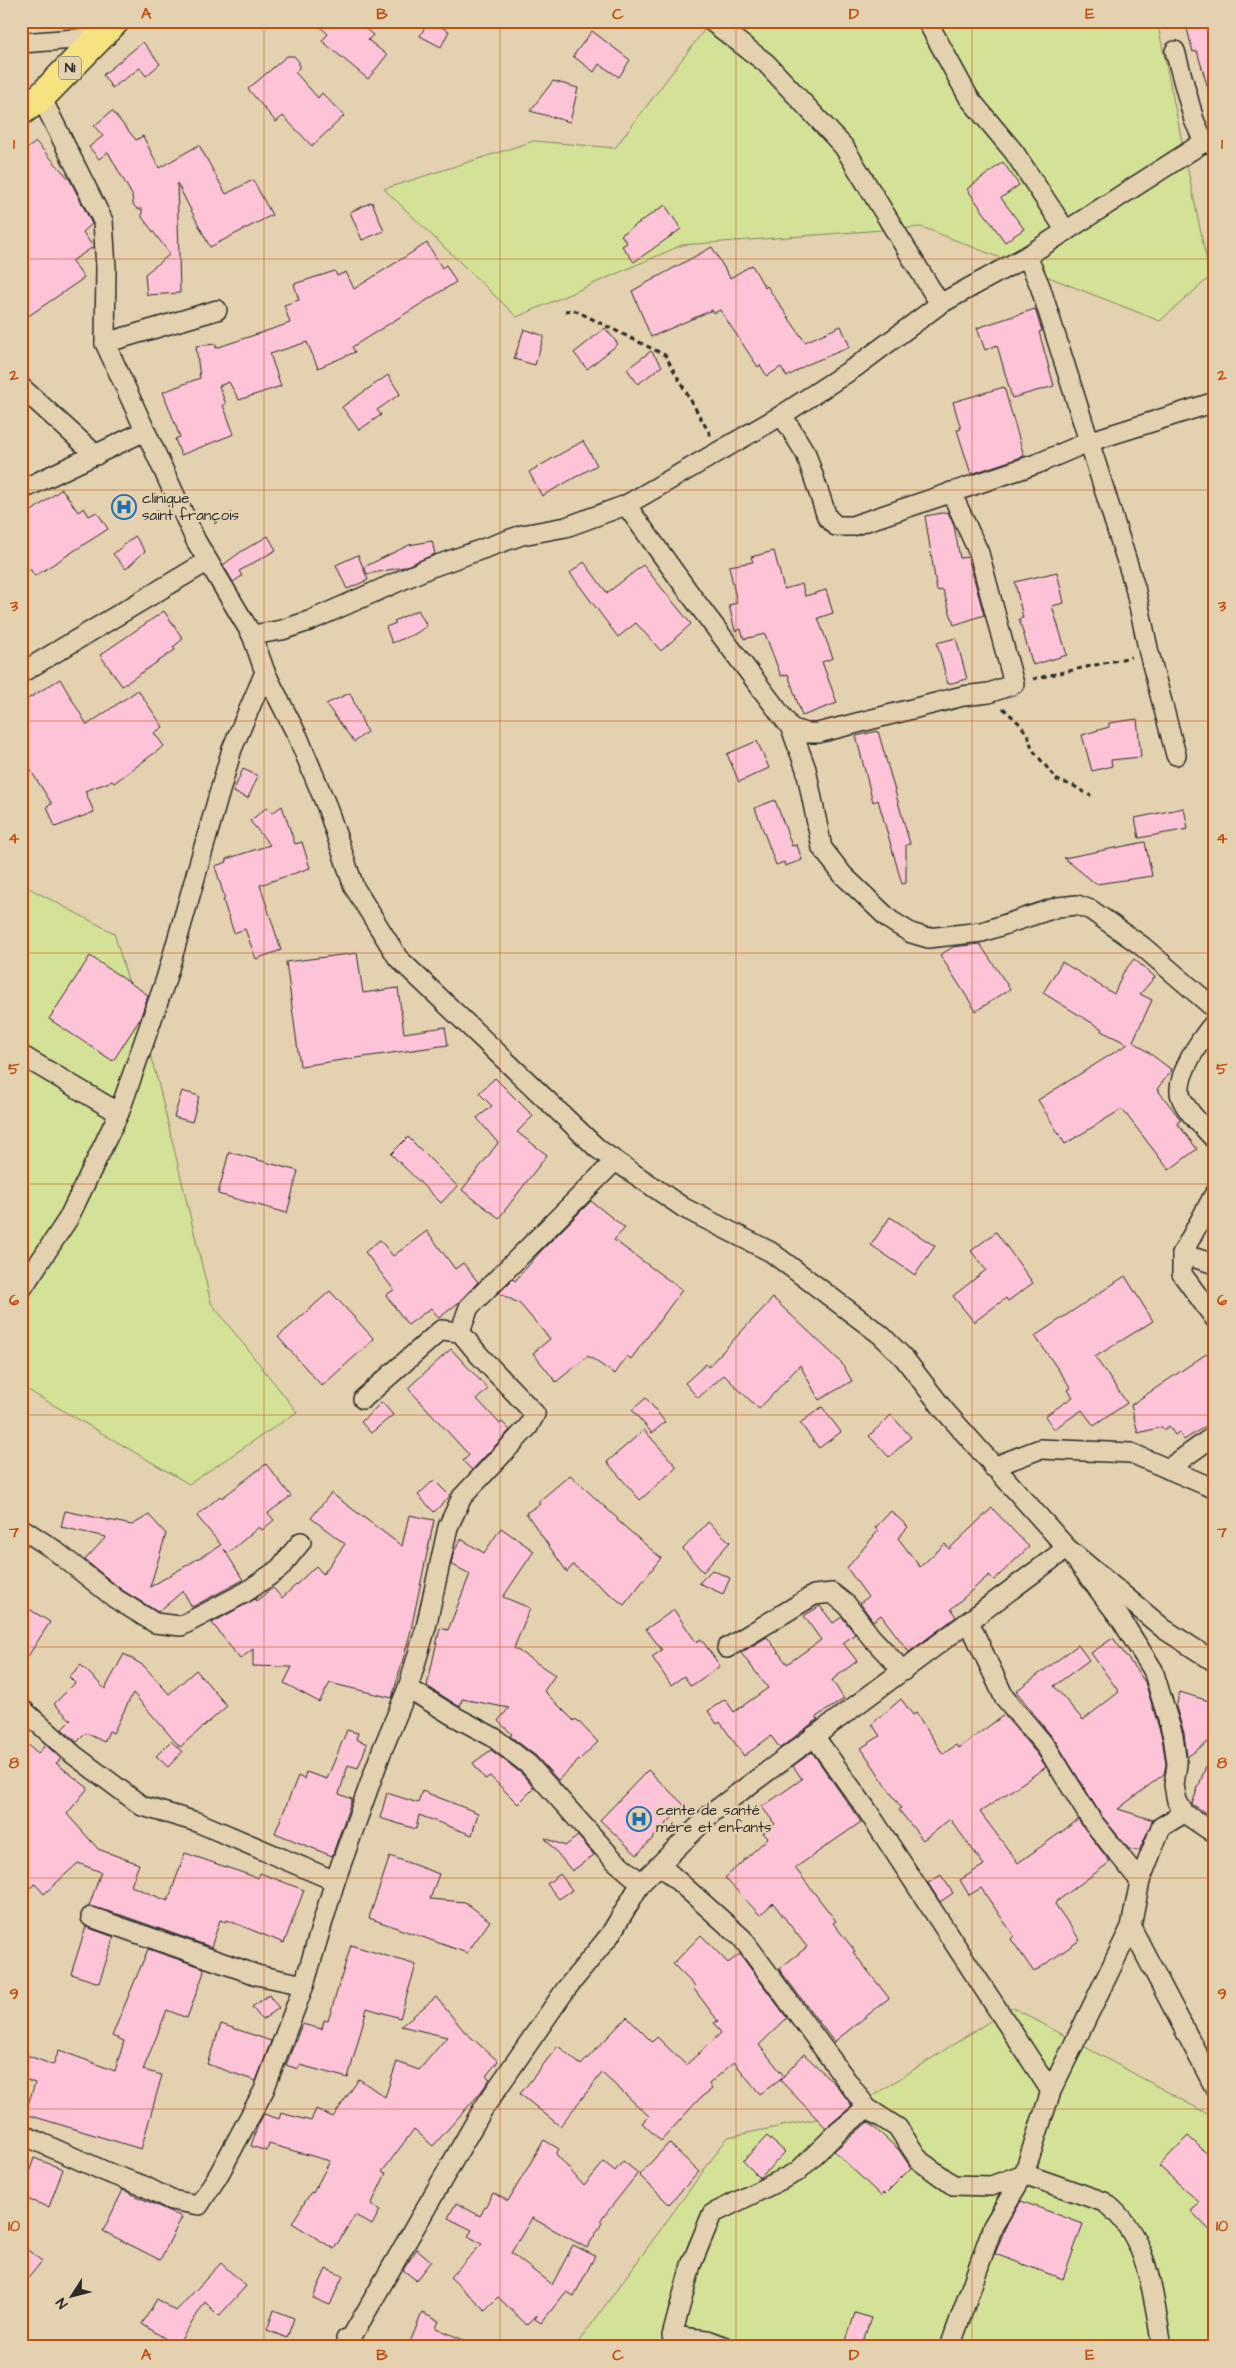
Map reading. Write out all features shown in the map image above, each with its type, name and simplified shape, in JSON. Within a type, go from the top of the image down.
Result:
[{"type":"highway","name":"N1","points":[[31,104],[109,29]]},
{"type":"street","points":[[711,21],[766,63],[844,147],[940,304]]},
{"type":"street","points":[[927,21],[970,98],[1014,152],[1066,231]]},
{"type":"street","points":[[21,42],[109,29]]},
{"type":"street","points":[[252,635],[282,630],[309,621],[429,568],[522,535],[566,527],[626,505],[782,415],[857,366],[940,304],[1027,256],[1210,144],[1194,120],[1175,51]]},
{"type":"street","points":[[31,104],[103,221],[106,268],[105,343],[196,541],[252,635],[265,672],[298,737],[327,806],[354,887],[398,958],[598,1149],[684,1208],[771,1252],[881,1335],[904,1358],[944,1410],[1066,1548],[1120,1618],[1152,1670],[1173,1736],[1177,1764],[1174,1785],[1177,1801],[1184,1813],[1215,1834]]},
{"type":"street","points":[[1027,256],[1040,286],[1135,587],[1149,653],[1176,755]]},
{"type":"street","points":[[105,343],[216,310]]},
{"type":"street","points":[[21,387],[96,455]]},
{"type":"street","points":[[782,415],[806,454],[828,517],[836,526],[852,526],[1039,463],[1088,442],[1215,402]]},
{"type":"street","points":[[21,490],[145,431]]},
{"type":"street","points":[[791,728],[805,733],[818,732],[963,696],[989,693],[1014,684],[979,553],[951,492]]},
{"type":"street","points":[[626,505],[791,728],[810,786],[822,848],[843,875],[890,920],[911,933],[928,938],[982,932],[1058,907],[1076,905],[1091,910],[1142,946],[1215,1009]]},
{"type":"street","points":[[21,673],[208,561]]},
{"type":"street","points":[[21,1290],[68,1219],[119,1113],[166,979],[232,749],[265,672]]},
{"type":"street","points":[[1215,1022],[1202,1037],[1179,1084],[1181,1097],[1215,1140]]},
{"type":"street","points":[[21,1055],[119,1113]]},
{"type":"street","points":[[460,1332],[470,1307],[616,1161]]},
{"type":"street","points":[[1215,1193],[1182,1254],[1182,1274],[1215,1320]]},
{"type":"street","points":[[1182,1254],[1215,1264]]},
{"type":"street","points":[[21,2134],[110,2174],[144,2186],[171,2200],[199,2205],[219,2174],[264,2090],[304,1985],[335,1881],[381,1754],[408,1688],[426,1628],[448,1527],[462,1497],[528,1427],[535,1414],[478,1355],[460,1332],[441,1330],[363,1399]]},
{"type":"street","points":[[1168,1469],[1215,1435]]},
{"type":"street","points":[[993,1467],[1040,1450],[1131,1453],[1215,1488]]},
{"type":"street","points":[[21,1528],[52,1549],[116,1599],[155,1623],[181,1626],[260,1583],[279,1569],[301,1542]]},
{"type":"street","points":[[346,2339],[351,2338],[370,2307],[483,2109],[560,1996],[610,1935],[641,1883],[713,1812],[1066,1548]]},
{"type":"street","points":[[1066,1548],[1164,1629],[1215,1662]]},
{"type":"street","points":[[727,1648],[814,1594],[832,1593],[847,1605],[871,1637],[903,1671]]},
{"type":"street","points":[[969,1622],[1004,1697],[1047,1748],[1092,1821],[1140,1881]]},
{"type":"street","points":[[408,1688],[493,1737],[529,1765],[613,1859],[641,1883]]},
{"type":"street","points":[[21,1708],[74,1755],[142,1806],[197,1822],[335,1881]]},
{"type":"street","points":[[814,1736],[867,1810],[1051,2091]]},
{"type":"street","points":[[950,2347],[993,2226],[1024,2174],[1051,2091],[1132,1927],[1140,1881],[1161,1827],[1184,1813]]},
{"type":"street","points":[[660,1865],[742,1938],[867,2108],[898,2128],[920,2161],[953,2185],[991,2186],[1024,2174],[1104,2202],[1114,2210],[1136,2238],[1153,2292],[1162,2347]]},
{"type":"street","points":[[91,1917],[257,1975],[304,1985]]},
{"type":"street","points":[[1132,1927],[1215,2088]]},
{"type":"street","points":[[726,2347],[707,2340],[672,2336],[691,2265],[712,2214],[797,2172],[839,2131],[867,2108]]},
{"type":"path","points":[[564,311],[574,310],[665,355],[720,452]]},
{"type":"path","points":[[1014,684],[1149,653]]},
{"type":"path","points":[[989,693],[1020,724],[1029,737],[1032,749],[1057,780],[1074,786],[1091,796]]},
{"type":"green space","points":[[711,21],[1157,21],[1210,277],[1160,321],[922,227],[682,245],[517,317],[384,189],[534,141],[615,148]]},
{"type":"green space","points":[[21,884],[114,933],[158,1082],[211,1303],[297,1412],[189,1484],[21,1386]]},
{"type":"green space","points":[[1012,2007],[1215,2118],[1215,2347],[575,2347],[728,2137],[846,2113]]},
{"type":"building","points":[[314,21],[356,21],[373,35],[368,40],[387,55],[368,79],[322,41],[328,34]]},
{"type":"building","points":[[1185,21],[1215,21],[1215,95],[1210,95],[1197,51],[1193,52]]},
{"type":"building","points":[[427,23],[433,23],[449,31],[441,47],[420,36]]},
{"type":"building","points":[[592,31],[630,60],[619,77],[599,64],[594,72],[573,56]]},
{"type":"building","points":[[143,42],[160,64],[146,76],[140,68],[112,88],[103,75]]},
{"type":"building","points":[[287,56],[294,56],[299,62],[299,68],[295,72],[318,98],[322,93],[344,116],[312,146],[283,116],[276,122],[248,89]]},
{"type":"building","points":[[553,81],[578,88],[570,122],[530,111]]},
{"type":"building","points":[[112,111],[136,140],[143,136],[159,168],[199,145],[226,194],[253,180],[272,215],[210,247],[177,183],[180,293],[147,295],[145,274],[170,254],[142,217],[142,209],[137,209],[133,204],[132,195],[108,152],[99,159],[89,147],[103,136],[94,126]]},
{"type":"building","points":[[36,142],[70,180],[92,224],[83,232],[93,247],[72,261],[84,278],[27,317],[21,308],[21,153]]},
{"type":"building","points":[[1003,162],[1019,185],[1001,198],[1024,229],[1005,242],[967,189]]},
{"type":"building","points":[[372,202],[384,231],[362,240],[350,212]]},
{"type":"building","points":[[665,205],[681,229],[634,262],[622,246],[627,243],[621,235]]},
{"type":"building","points":[[427,243],[442,268],[446,265],[456,282],[352,347],[355,352],[318,368],[307,342],[270,354],[281,386],[239,400],[229,382],[219,386],[226,404],[223,405],[234,434],[181,455],[175,439],[180,437],[163,392],[200,378],[196,346],[216,344],[216,348],[290,323],[284,305],[299,300],[294,284],[335,271],[337,276],[346,272],[354,289]]},
{"type":"building","points":[[712,247],[730,278],[752,265],[765,288],[767,286],[805,342],[841,326],[850,347],[806,365],[787,377],[781,367],[767,376],[760,365],[758,367],[720,310],[714,313],[712,310],[651,337],[632,291]]},
{"type":"building","points":[[1035,309],[1042,331],[1039,332],[1054,386],[1012,398],[997,345],[985,350],[977,328]]},
{"type":"building","points":[[605,328],[618,344],[587,369],[574,353]]},
{"type":"building","points":[[524,329],[544,336],[535,365],[514,359]]},
{"type":"building","points":[[651,351],[662,366],[638,384],[627,369]]},
{"type":"building","points":[[388,375],[400,394],[377,410],[381,415],[359,430],[342,407]]},
{"type":"building","points":[[1004,387],[1024,456],[971,474],[957,430],[961,429],[953,402]]},
{"type":"building","points":[[583,441],[597,465],[542,496],[529,472]]},
{"type":"building","points":[[62,489],[78,512],[84,508],[89,516],[97,512],[108,529],[35,576],[30,569],[21,575],[21,519]]},
{"type":"building","points":[[948,512],[954,526],[960,558],[968,557],[984,615],[954,625],[943,590],[937,591],[925,516]]},
{"type":"building","points":[[135,536],[145,551],[126,569],[113,554]]},
{"type":"building","points":[[268,536],[276,550],[239,571],[242,576],[233,582],[223,565]]},
{"type":"building","points":[[432,541],[435,554],[404,567],[367,574],[364,567],[409,545]]},
{"type":"building","points":[[774,551],[784,589],[802,584],[805,596],[826,590],[833,613],[818,618],[833,658],[822,662],[837,703],[802,716],[788,674],[781,676],[765,634],[744,639],[741,629],[735,631],[729,605],[737,603],[729,566],[753,562],[751,557]]},
{"type":"building","points":[[358,555],[368,580],[347,589],[336,565]]},
{"type":"building","points":[[584,562],[607,593],[643,565],[691,624],[661,651],[636,623],[618,637],[570,573]]},
{"type":"building","points":[[1057,572],[1064,603],[1052,606],[1067,655],[1033,665],[1019,619],[1023,618],[1015,582]]},
{"type":"building","points":[[418,610],[427,626],[415,634],[392,643],[386,627],[396,623],[394,621]]},
{"type":"building","points":[[164,611],[183,639],[173,647],[175,650],[122,686],[100,655]]},
{"type":"building","points":[[956,638],[967,679],[948,684],[937,643]]},
{"type":"building","points":[[60,679],[87,725],[138,690],[163,727],[154,733],[164,746],[114,783],[112,781],[85,791],[94,812],[55,827],[47,806],[52,804],[21,755],[21,703]]},
{"type":"building","points":[[350,693],[367,732],[354,742],[326,704]]},
{"type":"building","points":[[1137,719],[1141,757],[1111,760],[1112,766],[1092,771],[1082,735],[1109,727],[1109,723]]},
{"type":"building","points":[[878,731],[910,844],[906,845],[906,883],[902,884],[878,800],[873,802],[856,736]]},
{"type":"building","points":[[757,741],[769,768],[739,782],[727,754]]},
{"type":"building","points":[[243,769],[258,776],[248,798],[233,792]]},
{"type":"building","points":[[775,800],[792,846],[797,845],[802,860],[785,866],[784,862],[776,865],[755,808]]},
{"type":"building","points":[[282,806],[295,844],[302,842],[310,868],[260,885],[281,950],[256,959],[245,929],[234,933],[223,900],[225,899],[215,866],[227,862],[226,859],[270,845],[250,821],[267,807],[272,813]]},
{"type":"building","points":[[1184,808],[1188,829],[1139,838],[1135,818]]},
{"type":"building","points":[[1145,842],[1152,876],[1096,884],[1064,858]]},
{"type":"building","points":[[980,944],[1010,989],[976,1011],[940,955],[953,947]]},
{"type":"building","points":[[357,953],[363,993],[398,988],[404,1033],[445,1027],[448,1045],[300,1066],[286,962]]},
{"type":"building","points":[[90,956],[148,995],[140,1019],[113,1061],[49,1019]]},
{"type":"building","points":[[1134,959],[1155,977],[1140,994],[1152,1000],[1133,1041],[1172,1070],[1157,1089],[1181,1120],[1177,1123],[1197,1149],[1169,1170],[1122,1109],[1065,1144],[1038,1100],[1128,1044],[1101,1031],[1102,1029],[1043,993],[1062,962],[1114,994],[1123,973]]},
{"type":"building","points":[[495,1078],[533,1116],[517,1132],[547,1155],[499,1218],[462,1190],[498,1143],[477,1118],[492,1106],[479,1093]]},
{"type":"building","points":[[182,1091],[199,1096],[192,1122],[174,1117]]},
{"type":"building","points":[[408,1137],[457,1186],[441,1203],[391,1154]]},
{"type":"building","points":[[229,1152],[298,1171],[287,1213],[218,1194]]},
{"type":"building","points":[[591,1201],[625,1228],[614,1240],[682,1290],[631,1359],[627,1356],[615,1374],[588,1356],[556,1382],[533,1353],[550,1339],[520,1304],[499,1293],[513,1279],[515,1281],[541,1251]]},
{"type":"building","points":[[890,1217],[935,1246],[915,1275],[871,1245]]},
{"type":"building","points":[[427,1231],[455,1269],[463,1263],[478,1282],[458,1303],[439,1318],[431,1308],[408,1325],[386,1295],[394,1290],[365,1252],[380,1240],[393,1256]]},
{"type":"building","points":[[996,1232],[1033,1283],[1008,1301],[1006,1298],[974,1322],[953,1296],[986,1270],[971,1251]]},
{"type":"building","points":[[1125,1276],[1153,1321],[1095,1357],[1127,1403],[1094,1426],[1082,1410],[1054,1429],[1045,1416],[1073,1397],[1068,1390],[1071,1388],[1035,1336]]},
{"type":"building","points":[[330,1291],[374,1339],[322,1386],[278,1337]]},
{"type":"building","points":[[773,1298],[841,1362],[852,1381],[819,1400],[800,1365],[759,1409],[724,1375],[698,1398],[685,1383],[706,1364],[708,1367]]},
{"type":"building","points":[[1215,1348],[1215,1420],[1184,1440],[1179,1432],[1175,1435],[1169,1426],[1164,1430],[1162,1427],[1138,1433],[1131,1405]]},
{"type":"building","points":[[451,1349],[488,1389],[477,1399],[500,1424],[502,1422],[510,1430],[472,1470],[463,1461],[469,1455],[408,1388]]},
{"type":"building","points":[[646,1398],[665,1422],[652,1433],[632,1410]]},
{"type":"building","points":[[382,1402],[393,1415],[371,1433],[361,1422]]},
{"type":"building","points":[[822,1407],[841,1432],[819,1448],[800,1423]]},
{"type":"building","points":[[891,1415],[911,1437],[889,1457],[869,1436]]},
{"type":"building","points":[[644,1430],[677,1467],[640,1500],[607,1462]]},
{"type":"building","points":[[266,1464],[291,1496],[268,1513],[274,1520],[262,1530],[259,1527],[228,1553],[224,1549],[243,1580],[192,1607],[183,1591],[158,1612],[122,1590],[85,1560],[106,1537],[61,1527],[65,1511],[132,1525],[149,1515],[166,1534],[150,1587],[221,1545],[197,1516],[220,1496],[222,1498]]},
{"type":"building","points":[[570,1475],[617,1520],[661,1558],[624,1605],[573,1565],[567,1572],[526,1513],[540,1504],[538,1502]]},
{"type":"building","points":[[434,1480],[450,1496],[434,1512],[418,1495]]},
{"type":"building","points":[[331,1493],[402,1546],[409,1515],[434,1520],[410,1634],[392,1698],[330,1683],[319,1702],[284,1683],[292,1667],[253,1666],[253,1649],[240,1659],[212,1623],[255,1599],[256,1601],[273,1588],[282,1598],[316,1566],[323,1574],[345,1544],[311,1518]]},
{"type":"building","points":[[992,1508],[1029,1547],[994,1580],[989,1575],[951,1609],[956,1617],[909,1652],[881,1615],[873,1621],[860,1603],[868,1597],[847,1568],[878,1531],[875,1528],[891,1511],[908,1527],[898,1538],[920,1567],[945,1544],[949,1549]]},
{"type":"building","points":[[708,1522],[730,1542],[703,1572],[683,1549]]},
{"type":"building","points":[[501,1528],[534,1551],[503,1597],[530,1608],[514,1648],[555,1675],[544,1691],[574,1721],[576,1719],[598,1742],[558,1780],[536,1756],[510,1736],[512,1734],[498,1721],[509,1708],[462,1699],[460,1707],[427,1686],[440,1628],[448,1630],[470,1574],[451,1564],[454,1552],[461,1539],[484,1553]]},
{"type":"building","points":[[712,1570],[730,1578],[723,1594],[699,1583]]},
{"type":"building","points":[[21,1604],[50,1622],[21,1667]]},
{"type":"building","points":[[820,1606],[833,1623],[842,1617],[855,1634],[843,1643],[857,1661],[832,1680],[844,1699],[816,1717],[818,1719],[780,1748],[771,1736],[744,1756],[720,1722],[717,1724],[708,1711],[725,1699],[734,1712],[768,1688],[741,1653],[744,1651],[767,1637],[787,1664],[821,1640],[804,1616]]},
{"type":"building","points":[[674,1610],[696,1642],[701,1639],[720,1666],[691,1686],[684,1676],[671,1685],[652,1657],[662,1650],[646,1629]]},
{"type":"building","points":[[1113,1638],[1145,1682],[1162,1738],[1166,1764],[1164,1774],[1118,1809],[1153,1820],[1139,1851],[1129,1849],[1101,1815],[1056,1742],[1016,1691],[1078,1645],[1089,1660],[1054,1686],[1083,1720],[1119,1692],[1091,1653]]},
{"type":"building","points":[[124,1654],[144,1666],[169,1694],[196,1670],[227,1706],[180,1747],[133,1693],[113,1733],[109,1731],[104,1742],[86,1733],[77,1742],[62,1729],[71,1720],[54,1704],[75,1683],[69,1677],[81,1665],[105,1689]]},
{"type":"building","points":[[1180,1692],[1215,1703],[1215,1737],[1187,1757],[1184,1733],[1176,1707]]},
{"type":"building","points":[[901,1699],[913,1715],[916,1713],[943,1754],[956,1745],[959,1748],[1004,1715],[1038,1755],[1046,1767],[980,1812],[1018,1863],[1078,1820],[1110,1862],[1056,1902],[1055,1904],[1080,1940],[1034,1972],[1011,1939],[1014,1936],[981,1888],[969,1895],[960,1880],[984,1865],[950,1819],[923,1840],[899,1810],[901,1808],[861,1748],[880,1736],[872,1724]]},
{"type":"building","points":[[347,1730],[358,1733],[356,1739],[367,1744],[358,1768],[348,1765],[339,1794],[352,1799],[332,1856],[275,1833],[298,1776],[304,1779],[306,1772],[327,1779]]},
{"type":"building","points":[[21,1739],[38,1753],[46,1745],[61,1759],[56,1763],[88,1788],[67,1814],[98,1849],[139,1864],[131,1886],[168,1901],[185,1853],[258,1878],[260,1873],[304,1890],[284,1943],[227,1920],[226,1922],[220,1920],[211,1947],[121,1915],[89,1906],[101,1872],[78,1863],[44,1894],[35,1884],[21,1894]]},
{"type":"building","points":[[171,1741],[182,1752],[168,1767],[156,1756]]},
{"type":"building","points":[[1213,1747],[1215,1748],[1215,1819],[1192,1804]]},
{"type":"building","points":[[491,1750],[521,1773],[534,1788],[518,1804],[490,1776],[485,1779],[473,1763]]},
{"type":"building","points":[[812,1752],[861,1822],[795,1868],[836,1921],[833,1923],[855,1951],[853,1952],[889,1998],[834,2042],[779,1969],[807,1947],[773,1903],[760,1915],[725,1878],[768,1838],[763,1833],[775,1824],[762,1807],[802,1779],[793,1766]]},
{"type":"building","points":[[648,1770],[684,1805],[637,1855],[600,1820]]},
{"type":"building","points":[[422,1791],[478,1813],[472,1835],[419,1815],[416,1829],[380,1818],[387,1793],[418,1803]]},
{"type":"building","points":[[578,1836],[594,1855],[572,1871],[545,1838],[565,1846]]},
{"type":"building","points":[[390,1856],[439,1874],[430,1899],[465,1902],[490,1921],[467,1953],[369,1918]]},
{"type":"building","points":[[560,1874],[572,1890],[559,1899],[547,1884]]},
{"type":"building","points":[[941,1875],[953,1893],[940,1902],[928,1883]]},
{"type":"building","points":[[86,1927],[114,1937],[99,1983],[71,1974]]},
{"type":"building","points":[[701,1935],[728,1963],[740,1954],[787,2018],[759,2045],[784,2076],[760,2094],[734,2062],[709,2084],[712,2089],[700,2098],[661,2141],[642,2123],[649,2116],[602,2073],[560,2126],[520,2094],[558,2046],[581,2065],[627,2017],[652,2042],[657,2037],[686,2065],[721,2033],[714,2023],[718,2021],[694,1989],[696,1987],[673,1964]]},
{"type":"building","points":[[351,1945],[416,1965],[400,2018],[367,2008],[348,2078],[300,2065],[298,2069],[286,2065],[302,2024],[322,2029],[324,2020],[328,2021]]},
{"type":"building","points":[[148,1949],[204,1968],[187,2018],[167,2010],[143,2070],[162,2075],[141,2149],[25,2114],[35,2083],[21,2078],[21,2053],[53,2065],[59,2050],[115,2071],[124,2041],[112,2036]]},
{"type":"building","points":[[269,1995],[279,2008],[262,2020],[252,2007]]},
{"type":"building","points":[[436,1997],[464,2031],[498,2061],[486,2076],[490,2079],[480,2093],[433,2146],[414,2129],[382,2172],[386,2173],[371,2205],[380,2210],[372,2225],[355,2215],[334,2249],[292,2223],[311,2192],[313,2193],[330,2161],[269,2144],[267,2151],[251,2146],[258,2125],[264,2114],[279,2119],[281,2113],[311,2121],[316,2109],[333,2117],[359,2079],[385,2097],[397,2062],[419,2070],[447,2037],[401,2026]]},
{"type":"building","points":[[221,2024],[271,2041],[256,2081],[207,2064]]},
{"type":"building","points":[[804,2054],[838,2087],[852,2106],[826,2128],[780,2080]]},
{"type":"building","points":[[868,2122],[899,2150],[911,2168],[881,2196],[834,2151]]},
{"type":"building","points":[[767,2136],[785,2152],[760,2178],[743,2161]]},
{"type":"building","points":[[1188,2136],[1215,2161],[1215,2236],[1191,2211],[1200,2203],[1159,2166]]},
{"type":"building","points":[[544,2140],[559,2149],[556,2154],[584,2186],[604,2162],[615,2171],[623,2161],[638,2173],[600,2221],[602,2223],[587,2248],[532,2218],[511,2253],[552,2285],[573,2245],[595,2256],[574,2296],[566,2292],[541,2323],[535,2319],[537,2315],[527,2325],[498,2297],[485,2310],[450,2277],[482,2244],[468,2236],[472,2230],[448,2218],[456,2203],[480,2216],[493,2193],[508,2201]]},
{"type":"building","points":[[669,2143],[699,2172],[669,2204],[639,2175]]},
{"type":"building","points":[[34,2158],[63,2169],[49,2207],[21,2197]]},
{"type":"building","points":[[123,2190],[182,2217],[160,2260],[103,2231]]},
{"type":"building","points":[[1021,2201],[1083,2224],[1063,2279],[995,2254],[1005,2228]]},
{"type":"building","points":[[21,2245],[42,2261],[21,2287]]},
{"type":"building","points":[[417,2249],[431,2261],[416,2280],[403,2270]]},
{"type":"building","points":[[221,2263],[246,2286],[219,2316],[205,2302],[177,2346],[142,2324],[157,2299],[176,2311]]},
{"type":"building","points":[[326,2269],[343,2276],[330,2305],[313,2298]]},
{"type":"building","points":[[274,2310],[294,2318],[287,2338],[267,2330]]},
{"type":"building","points":[[422,2313],[439,2321],[436,2328],[479,2347],[408,2347]]},
{"type":"building","points":[[855,2313],[871,2318],[861,2347],[844,2347]]},
{"type":"place","name":"clinique saint françois","points":[[124,507]]},
{"type":"place","name":"cente de santé mére et enfants","points":[[639,1819]]}]
